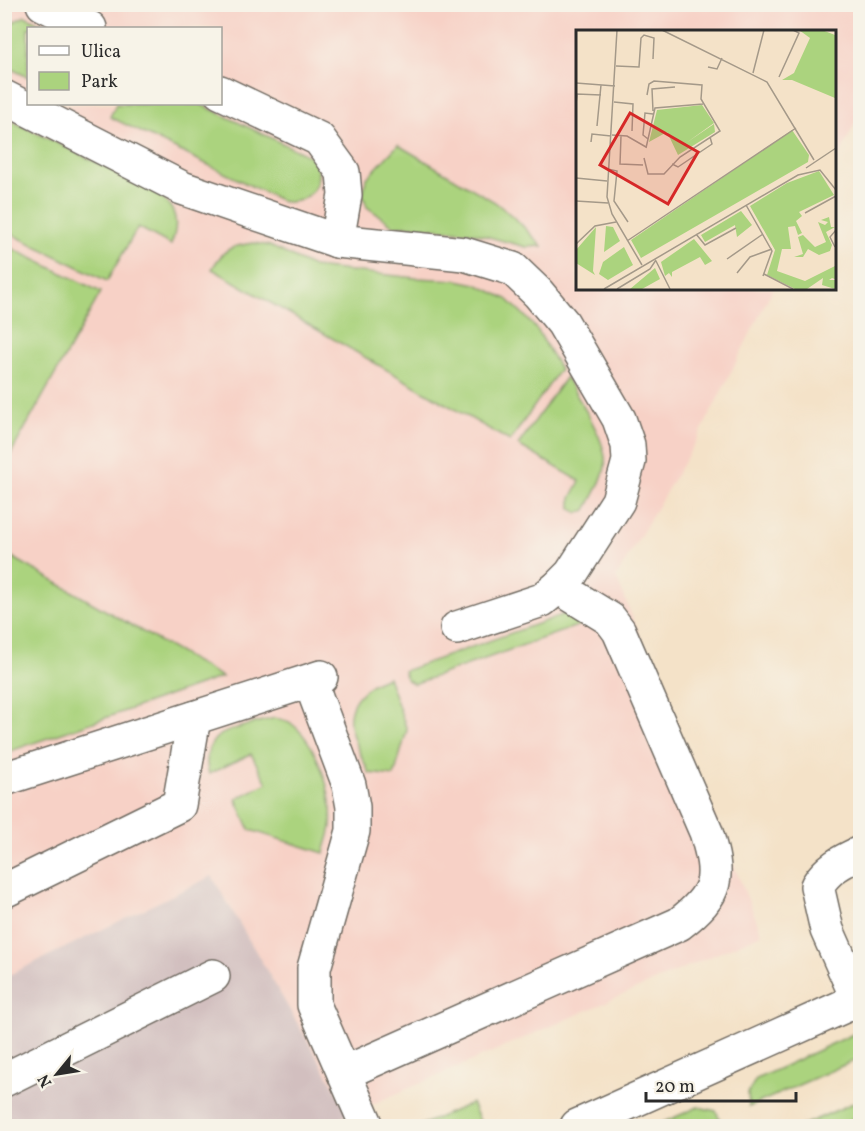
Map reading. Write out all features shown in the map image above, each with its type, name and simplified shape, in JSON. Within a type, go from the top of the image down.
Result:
[{"type":"street","points":[[43,4],[88,27]]},
{"type":"street","points":[[222,93],[318,139],[343,172],[345,195],[337,242]]},
{"type":"street","points":[[4,97],[182,188],[337,242],[464,254],[513,269],[538,293],[563,323],[619,419],[628,445],[629,461],[618,501],[571,574],[558,587],[542,600],[458,628]]},
{"type":"street","points":[[344,1074],[679,924],[703,903],[713,886],[714,860],[706,832],[619,631],[610,619],[558,587]]},
{"type":"street","points":[[4,779],[315,679],[350,784],[353,831],[314,969],[314,1005],[367,1126]]},
{"type":"street","points":[[4,891],[179,805],[194,718]]},
{"type":"street","points":[[577,1126],[859,999],[827,930],[817,886],[824,875],[835,866],[861,853]]},
{"type":"street","points":[[4,1080],[213,976]]},
{"type":"shaded area","points":[[5,5],[860,5],[860,113],[835,165],[835,30],[576,30],[576,290],[772,290],[699,436],[616,577],[762,934],[350,1114],[212,876],[5,977]]},
{"type":"shaded area","points":[[212,876],[350,1114],[325,1126],[5,1126],[5,977]]},
{"type":"green space","points":[[25,16],[48,27],[27,27],[27,77],[5,66],[5,26]]},
{"type":"green space","points":[[116,105],[202,105],[311,157],[317,167],[318,179],[313,190],[302,199],[284,202],[110,117]]},
{"type":"green space","points":[[4,117],[149,188],[164,199],[175,219],[176,226],[171,245],[138,227],[107,281],[5,231]]},
{"type":"green space","points":[[398,145],[495,202],[517,220],[542,246],[526,247],[474,233],[394,226],[367,207],[363,195],[366,179]]},
{"type":"green space","points":[[254,243],[270,246],[313,267],[457,280],[476,284],[507,299],[524,315],[538,331],[560,369],[510,441],[212,269],[224,252],[239,245]]},
{"type":"green space","points":[[5,245],[101,292],[5,464]]},
{"type":"green space","points":[[566,377],[598,433],[605,457],[604,473],[597,489],[586,510],[578,513],[571,508],[571,498],[580,481],[518,445]]},
{"type":"green space","points":[[5,553],[222,677],[5,753]]},
{"type":"green space","points":[[565,614],[574,614],[583,619],[580,625],[414,684],[406,679],[404,671]]},
{"type":"green space","points":[[388,677],[407,730],[394,776],[369,773],[355,743],[350,725],[352,708],[360,694],[373,684]]},
{"type":"green space","points":[[275,718],[290,723],[301,733],[316,756],[322,771],[327,785],[331,813],[324,853],[250,830],[236,799],[267,783],[251,754],[209,774],[208,755],[216,738],[235,729]]},
{"type":"green space","points":[[860,1031],[860,1058],[749,1107],[748,1093],[756,1079]]},
{"type":"green space","points":[[860,1100],[860,1116],[836,1126],[801,1126]]},
{"type":"green space","points":[[472,1103],[482,1126],[419,1126]]},
{"type":"green space","points":[[698,1107],[716,1111],[721,1122],[710,1126],[655,1126]]}]
